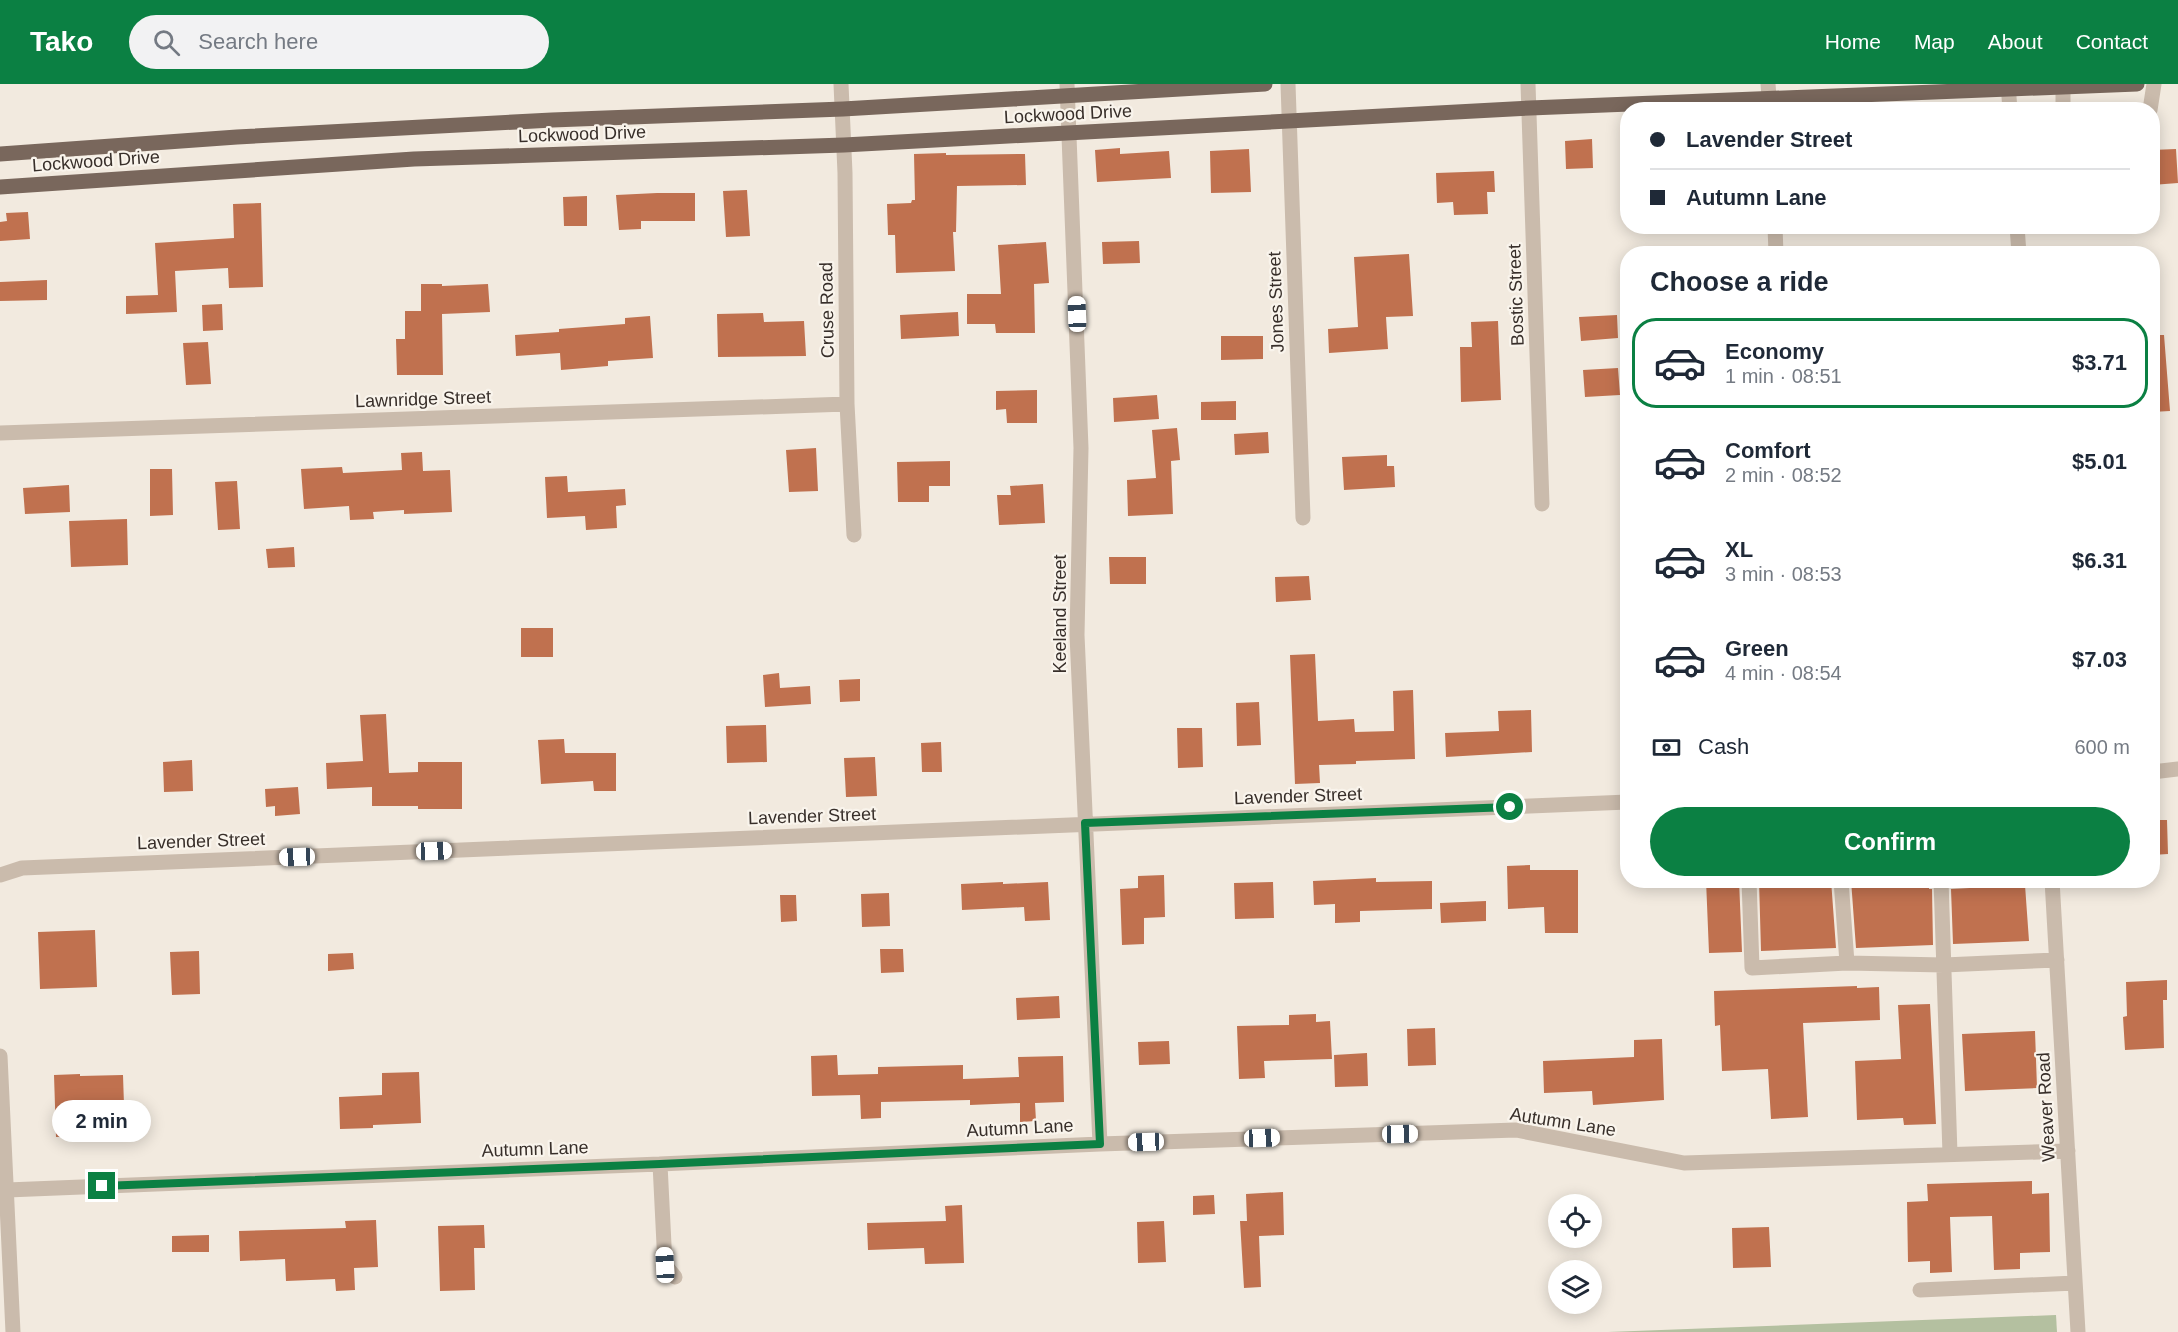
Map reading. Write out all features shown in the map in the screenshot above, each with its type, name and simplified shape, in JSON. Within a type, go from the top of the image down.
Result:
[{"type":"main road","name":"Lockwood Drive","points":[[0,154],[237,137],[517,122],[843,109],[1068,90],[1265,84]]},
{"type":"main road","name":"Lockwood Drive","points":[[1660,102],[2008,87],[2064,88],[2137,84]]},
{"type":"main road","name":"Lockwood Drive","points":[[0,187],[414,159],[844,145],[1620,104]]},
{"type":"street","name":"Cruse Road","points":[[842,84],[848,404],[854,535]]},
{"type":"street","name":"Jones Street","points":[[1288,84],[1303,518]]},
{"type":"street","name":"Bostic Street","points":[[1528,84],[1542,504]]},
{"type":"street","points":[[2151,102],[2154,84]]},
{"type":"street","points":[[2008,87],[2009,102]]},
{"type":"street","points":[[2063,102],[2064,88]]},
{"type":"street","name":"Keeland Street","points":[[1068,90],[1082,448],[1077,634],[1100,1144]]},
{"type":"street","name":"Lawnridge Street","points":[[0,433],[848,404]]},
{"type":"street","points":[[2160,771],[2178,769]]},
{"type":"street","name":"Lavender Street","points":[[0,875],[22,868],[1620,802]]},
{"type":"street","points":[[1749,888],[1752,968],[1847,963],[1944,965],[2057,960]]},
{"type":"street","points":[[1842,888],[1847,963]]},
{"type":"street","points":[[1941,888],[1950,1154]]},
{"type":"street","name":"Weaver Road","points":[[2052,888],[2078,1332]]},
{"type":"street","points":[[0,1056],[13,1332]]},
{"type":"street","name":"Autumn Lane","points":[[8,1190],[1100,1144],[1516,1130],[1684,1163],[2068,1151]]},
{"type":"street","points":[[660,1164],[665,1265],[675,1277]]},
{"type":"street","points":[[1920,1290],[2075,1283]]},
{"type":"green space","points":[[2056,1315],[2057,1332],[1608,1332]]},
{"type":"building","points":[[1592,139],[1593,168],[1566,169],[1565,141]]},
{"type":"building","points":[[1120,148],[1120,154],[1169,151],[1171,178],[1097,182],[1095,150]]},
{"type":"building","points":[[1249,149],[1251,192],[1211,193],[1210,151]]},
{"type":"building","points":[[2176,149],[2178,183],[2160,184],[2160,150]]},
{"type":"building","points":[[946,153],[946,155],[1025,154],[1026,185],[957,186],[956,232],[953,232],[955,271],[896,273],[895,235],[888,235],[887,204],[911,203],[915,200],[914,154]]},
{"type":"building","points":[[1494,171],[1495,192],[1487,192],[1488,214],[1454,215],[1453,202],[1437,203],[1436,173]]},
{"type":"building","points":[[747,190],[750,236],[726,237],[723,191]]},
{"type":"building","points":[[695,193],[695,221],[641,221],[641,229],[619,230],[616,195]]},
{"type":"building","points":[[587,196],[587,226],[564,226],[563,197]]},
{"type":"building","points":[[261,203],[263,287],[229,288],[228,268],[175,271],[177,312],[126,314],[126,296],[158,295],[155,243],[234,238],[233,204]]},
{"type":"building","points":[[28,212],[30,239],[0,241],[0,222],[7,221],[6,213]]},
{"type":"building","points":[[1139,241],[1140,263],[1103,264],[1102,242]]},
{"type":"building","points":[[1046,242],[1049,283],[1034,284],[1035,333],[996,333],[995,324],[967,324],[967,294],[1001,294],[998,245]]},
{"type":"building","points":[[1409,254],[1413,316],[1386,317],[1388,349],[1329,353],[1328,329],[1358,327],[1354,257]]},
{"type":"building","points":[[47,280],[47,300],[0,301],[0,282]]},
{"type":"building","points":[[421,284],[442,284],[442,286],[488,284],[490,312],[442,314],[443,375],[397,375],[396,339],[405,339],[405,311],[421,311]]},
{"type":"building","points":[[222,304],[223,330],[203,331],[202,305]]},
{"type":"building","points":[[958,312],[959,336],[901,339],[900,315]]},
{"type":"building","points":[[763,313],[764,322],[804,321],[806,356],[718,357],[717,314]]},
{"type":"building","points":[[1617,315],[1618,338],[1581,341],[1579,317]]},
{"type":"building","points":[[650,316],[653,358],[608,361],[608,366],[561,370],[560,353],[516,356],[515,335],[625,324],[625,318]]},
{"type":"building","points":[[1498,321],[1501,400],[1461,402],[1460,347],[1472,347],[1471,322]]},
{"type":"building","points":[[2160,335],[2164,335],[2170,411],[2160,412]]},
{"type":"building","points":[[1221,336],[1263,336],[1263,359],[1221,360]]},
{"type":"building","points":[[208,342],[211,384],[186,385],[183,343]]},
{"type":"building","points":[[1618,368],[1620,395],[1585,397],[1583,370]]},
{"type":"building","points":[[1037,390],[1037,423],[1007,423],[1006,409],[996,410],[996,391]]},
{"type":"building","points":[[1157,395],[1159,419],[1114,422],[1113,398]]},
{"type":"building","points":[[1236,401],[1236,420],[1201,420],[1201,402]]},
{"type":"building","points":[[1177,428],[1180,460],[1171,461],[1173,514],[1128,516],[1127,480],[1156,478],[1152,430]]},
{"type":"building","points":[[1268,432],[1269,453],[1235,455],[1234,434]]},
{"type":"building","points":[[816,448],[818,491],[789,492],[786,450]]},
{"type":"building","points":[[422,452],[423,471],[450,470],[452,512],[404,514],[404,510],[373,512],[374,519],[350,520],[349,506],[304,509],[301,469],[342,467],[343,473],[402,470],[401,453]]},
{"type":"building","points":[[1387,455],[1387,466],[1394,466],[1395,487],[1344,490],[1342,457]]},
{"type":"building","points":[[950,461],[950,486],[929,486],[929,502],[898,502],[897,462]]},
{"type":"building","points":[[150,469],[172,469],[173,515],[150,516]]},
{"type":"building","points":[[567,476],[568,492],[625,489],[626,505],[616,506],[617,528],[586,530],[585,516],[547,518],[545,477]]},
{"type":"building","points":[[237,481],[240,529],[218,530],[215,482]]},
{"type":"building","points":[[1043,484],[1045,523],[999,525],[997,495],[1011,495],[1010,486]]},
{"type":"building","points":[[69,485],[70,512],[25,514],[23,488]]},
{"type":"building","points":[[127,519],[128,565],[71,567],[69,521]]},
{"type":"building","points":[[294,547],[295,567],[268,568],[266,549]]},
{"type":"building","points":[[1109,557],[1146,557],[1146,584],[1110,584]]},
{"type":"building","points":[[1309,576],[1311,600],[1276,602],[1275,577]]},
{"type":"building","points":[[521,628],[553,628],[553,657],[521,657]]},
{"type":"building","points":[[1315,654],[1318,721],[1354,719],[1355,732],[1394,731],[1393,691],[1413,690],[1415,759],[1319,765],[1320,783],[1295,784],[1290,655]]},
{"type":"building","points":[[779,673],[780,688],[810,686],[811,704],[765,707],[763,675]]},
{"type":"building","points":[[860,679],[860,701],[840,702],[839,680]]},
{"type":"building","points":[[1259,702],[1261,745],[1237,746],[1236,703]]},
{"type":"building","points":[[1531,710],[1532,752],[1446,757],[1445,733],[1499,731],[1498,711]]},
{"type":"building","points":[[386,714],[389,773],[418,772],[418,762],[462,762],[462,809],[372,806],[372,787],[327,789],[326,763],[363,761],[360,715]]},
{"type":"building","points":[[766,725],[767,762],[727,763],[726,726]]},
{"type":"building","points":[[1177,728],[1202,728],[1203,767],[1178,768]]},
{"type":"building","points":[[564,739],[565,753],[616,753],[616,791],[594,791],[593,781],[541,784],[538,740]]},
{"type":"building","points":[[941,742],[942,772],[922,772],[921,743]]},
{"type":"building","points":[[875,757],[877,796],[846,797],[844,758]]},
{"type":"building","points":[[192,760],[193,791],[164,792],[163,762]]},
{"type":"building","points":[[298,787],[300,814],[275,816],[275,806],[266,807],[265,789]]},
{"type":"building","points":[[2160,820],[2167,820],[2168,854],[2160,854]]},
{"type":"building","points":[[1530,865],[1530,870],[1578,870],[1578,933],[1545,933],[1544,907],[1508,909],[1507,866]]},
{"type":"building","points":[[1164,875],[1165,917],[1144,918],[1144,944],[1122,945],[1120,889],[1138,888],[1138,876]]},
{"type":"building","points":[[1376,878],[1376,882],[1432,881],[1432,909],[1360,911],[1360,922],[1335,923],[1335,904],[1314,905],[1313,881]]},
{"type":"building","points":[[1003,882],[1003,884],[1048,882],[1050,920],[1025,921],[1024,907],[962,910],[961,884]]},
{"type":"building","points":[[1273,882],[1274,918],[1235,919],[1234,883]]},
{"type":"building","points":[[1706,888],[1739,888],[1742,952],[1709,953]]},
{"type":"building","points":[[1759,888],[1832,888],[1836,948],[1761,951]]},
{"type":"building","points":[[1852,888],[1932,889],[1933,945],[1856,948]]},
{"type":"building","points":[[2025,888],[2029,941],[1953,944],[1951,889]]},
{"type":"building","points":[[889,893],[890,926],[862,927],[861,894]]},
{"type":"building","points":[[780,895],[796,895],[797,921],[781,922]]},
{"type":"building","points":[[1486,901],[1486,921],[1441,923],[1440,903]]},
{"type":"building","points":[[95,930],[97,987],[40,989],[38,932]]},
{"type":"building","points":[[880,949],[903,949],[904,972],[881,973]]},
{"type":"building","points":[[199,951],[200,994],[172,995],[170,952]]},
{"type":"building","points":[[353,953],[354,969],[328,971],[328,954]]},
{"type":"building","points":[[2167,980],[2167,1000],[2163,1000],[2164,1048],[2125,1050],[2123,1017],[2127,1016],[2126,982]]},
{"type":"building","points":[[1857,986],[1857,988],[1879,987],[1880,1020],[1803,1023],[1808,1117],[1771,1119],[1768,1069],[1722,1071],[1720,1025],[1715,1026],[1714,991]]},
{"type":"building","points":[[1059,996],[1060,1018],[1017,1020],[1016,998]]},
{"type":"building","points":[[1930,1004],[1936,1124],[1904,1125],[1903,1118],[1857,1120],[1855,1061],[1901,1059],[1898,1005]]},
{"type":"building","points":[[1316,1014],[1316,1022],[1330,1021],[1332,1059],[1264,1061],[1265,1078],[1239,1079],[1237,1026],[1289,1025],[1289,1015]]},
{"type":"building","points":[[1435,1028],[1436,1065],[1408,1066],[1407,1029]]},
{"type":"building","points":[[2035,1031],[2037,1088],[1965,1091],[1962,1034]]},
{"type":"building","points":[[1662,1039],[1664,1100],[1593,1105],[1592,1091],[1544,1093],[1543,1061],[1634,1057],[1634,1040]]},
{"type":"building","points":[[1169,1041],[1170,1064],[1139,1065],[1138,1042]]},
{"type":"building","points":[[1367,1053],[1368,1086],[1335,1087],[1334,1055]]},
{"type":"building","points":[[837,1055],[838,1075],[878,1074],[878,1067],[963,1065],[963,1079],[1019,1077],[1018,1057],[1063,1056],[1064,1102],[1035,1103],[1036,1121],[1020,1122],[1020,1103],[970,1105],[970,1100],[881,1102],[881,1118],[861,1119],[860,1095],[812,1096],[811,1056]]},
{"type":"building","points":[[419,1072],[421,1123],[340,1129],[339,1097],[382,1095],[382,1073]]},
{"type":"building","points":[[80,1074],[80,1076],[123,1075],[124,1105],[81,1107],[82,1136],[56,1137],[54,1075]]},
{"type":"building","points":[[2032,1181],[2032,1194],[2049,1193],[2050,1252],[2020,1253],[2020,1269],[1994,1270],[1992,1216],[1950,1217],[1952,1272],[1930,1273],[1930,1261],[1908,1262],[1907,1202],[1928,1201],[1927,1184]]},
{"type":"building","points":[[1283,1192],[1284,1235],[1259,1236],[1261,1287],[1244,1288],[1240,1221],[1247,1221],[1246,1194]]},
{"type":"building","points":[[1214,1195],[1215,1214],[1193,1215],[1193,1196]]},
{"type":"building","points":[[962,1205],[964,1263],[925,1264],[924,1248],[868,1250],[867,1223],[946,1221],[945,1206]]},
{"type":"building","points":[[376,1220],[378,1267],[354,1268],[355,1290],[336,1291],[335,1279],[286,1281],[285,1259],[240,1261],[239,1231],[346,1228],[345,1221]]},
{"type":"building","points":[[1164,1221],[1166,1262],[1138,1263],[1137,1222]]},
{"type":"building","points":[[484,1225],[485,1248],[474,1248],[475,1290],[440,1291],[438,1226]]},
{"type":"building","points":[[1769,1227],[1771,1267],[1733,1268],[1732,1228]]},
{"type":"building","points":[[209,1235],[209,1252],[172,1252],[172,1236]]},
{"type":"route","points":[[102,1186],[1100,1144],[1085,823],[1510,807]]}]
